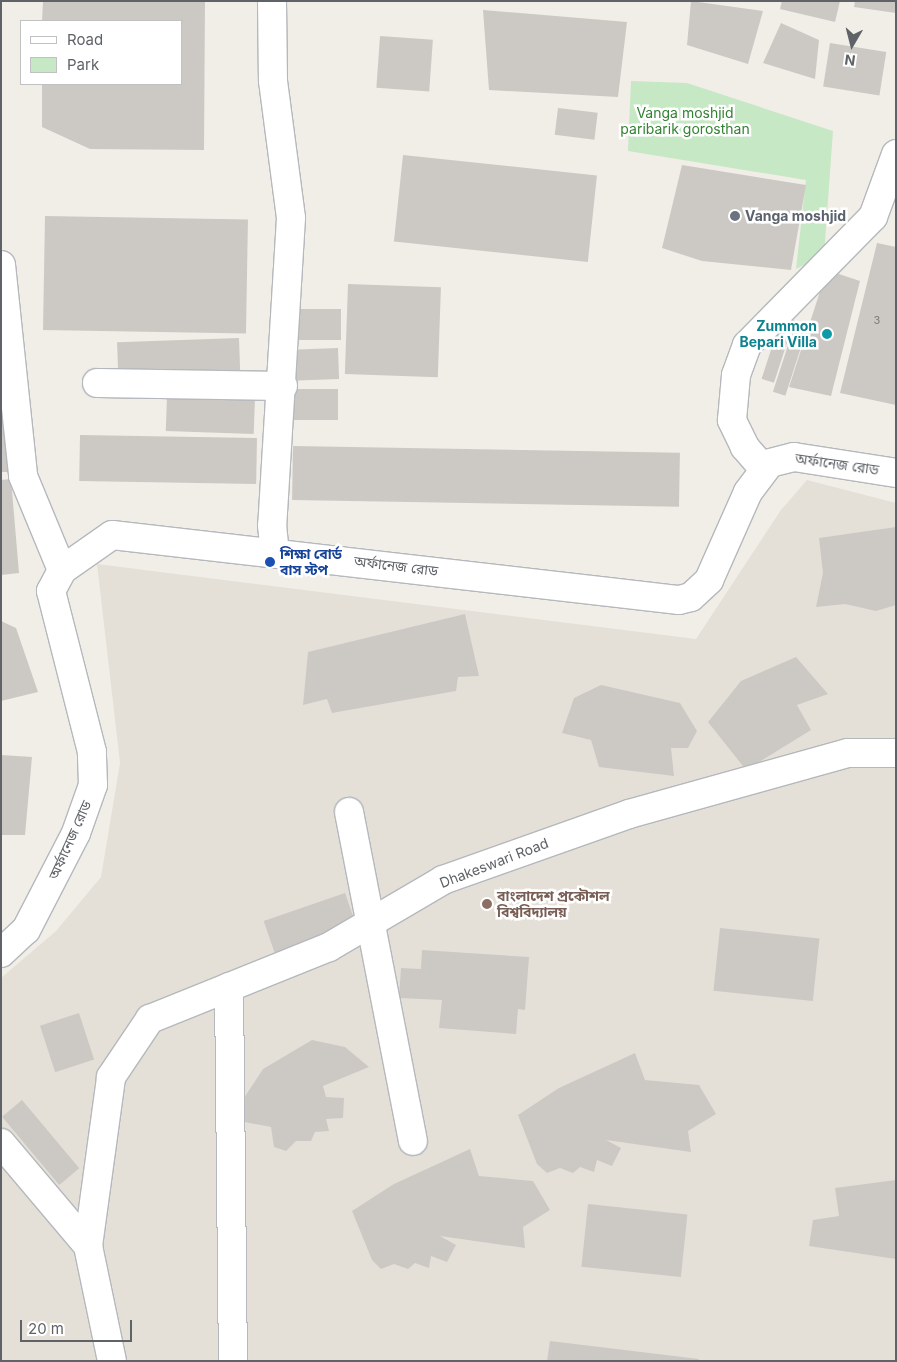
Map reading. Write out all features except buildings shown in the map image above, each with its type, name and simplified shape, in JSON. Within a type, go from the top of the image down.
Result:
[{"type":"street","points":[[272,1],[273,81],[291,218],[283,386],[272,525],[275,552]]},
{"type":"street","points":[[763,468],[745,447],[732,420],[736,375],[747,345],[873,216],[896,154]]},
{"type":"street","points":[[1,265],[22,476],[62,570]]},
{"type":"street","points":[[97,383],[283,386]]},
{"type":"street","name":"অর্ফানেজ রোড","points":[[1,952],[26,930],[76,833],[94,785],[92,752],[50,599],[62,570],[119,533],[686,599],[709,580],[748,492],[763,468],[780,458],[794,457],[896,473]]},
{"type":"street","name":"Dhakeswari Road","points":[[88,1246],[111,1077],[150,1019],[329,947],[444,880],[629,814],[848,753],[896,753]]},
{"type":"street","points":[[349,812],[368,924],[413,1141]]},
{"type":"street","points":[[228,988],[233,1361]]},
{"type":"street","points":[[1,1143],[88,1246],[112,1361]]},
{"type":"shaded area","name":"বাংলাদেশ প্রকৌশল বিশ্ববিদ্যালয়","points":[[807,480],[896,503],[896,1361],[1,1361],[1,978],[56,931],[101,877],[120,763],[97,564],[696,639],[781,510]]},
{"type":"green space","name":"Vanga moshjid paribarik gorosthan","points":[[631,81],[687,83],[833,131],[824,255],[796,269],[806,180],[628,151]]},
{"type":"place","name":"Vanga moshjid","points":[[735,216]]},
{"type":"place","name":"Zummon Bepari Villa","points":[[827,334]]},
{"type":"place","name":"শিক্ষা বোর্ড বাস স্টপ","points":[[270,562]]},
{"type":"place","name":"বাংলাদেশ প্রকৌশল বিশ্ববিদ্যালয়","points":[[487,904]]}]
